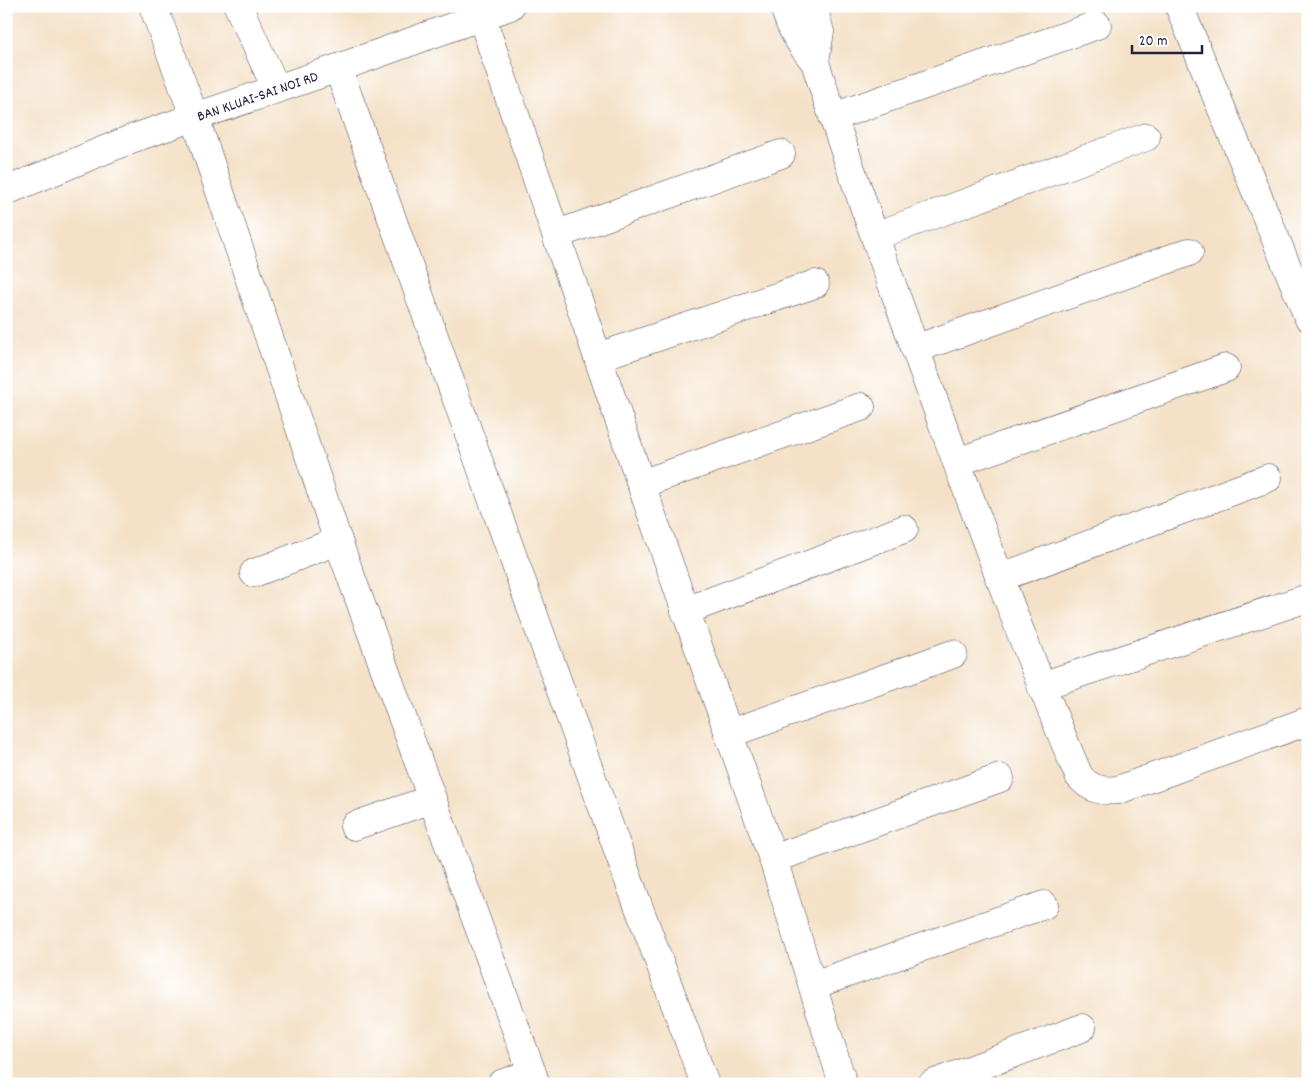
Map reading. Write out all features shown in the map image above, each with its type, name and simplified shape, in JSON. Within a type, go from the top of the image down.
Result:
[{"type":"street","points":[[153,6],[195,118],[338,541],[534,1078],[501,1084]]},
{"type":"street","points":[[238,6],[276,88]]},
{"type":"street","name":"BAN KLUAI-SAI NOI RD","points":[[6,191],[131,139],[482,18],[510,6]]},
{"type":"street","points":[[784,6],[788,24],[815,62],[956,462],[1040,686],[1078,776],[1090,786],[1103,792],[1118,790],[1308,721]]},
{"type":"street","points":[[813,6],[820,32],[815,62]]},
{"type":"street","points":[[1179,6],[1308,317]]},
{"type":"street","points":[[482,18],[558,234],[641,484],[773,859],[842,1084]]},
{"type":"street","points":[[833,117],[1097,25]]},
{"type":"street","points":[[338,68],[628,881],[705,1084]]},
{"type":"street","points":[[875,236],[1146,137]]},
{"type":"street","points":[[558,234],[781,154]]},
{"type":"street","points":[[916,349],[1189,252]]},
{"type":"street","points":[[598,357],[815,284]]},
{"type":"street","points":[[956,462],[1226,368]]},
{"type":"street","points":[[641,484],[861,408]]},
{"type":"street","points":[[999,578],[1268,478]]},
{"type":"street","points":[[685,611],[904,529]]},
{"type":"street","points":[[254,573],[338,541]]},
{"type":"street","points":[[1040,686],[1308,598]]},
{"type":"street","points":[[728,734],[953,654]]},
{"type":"street","points":[[773,859],[1000,778]]},
{"type":"street","points":[[354,826],[432,799]]},
{"type":"street","points":[[813,985],[1044,905]]},
{"type":"street","points":[[932,1084],[1082,1028]]}]
